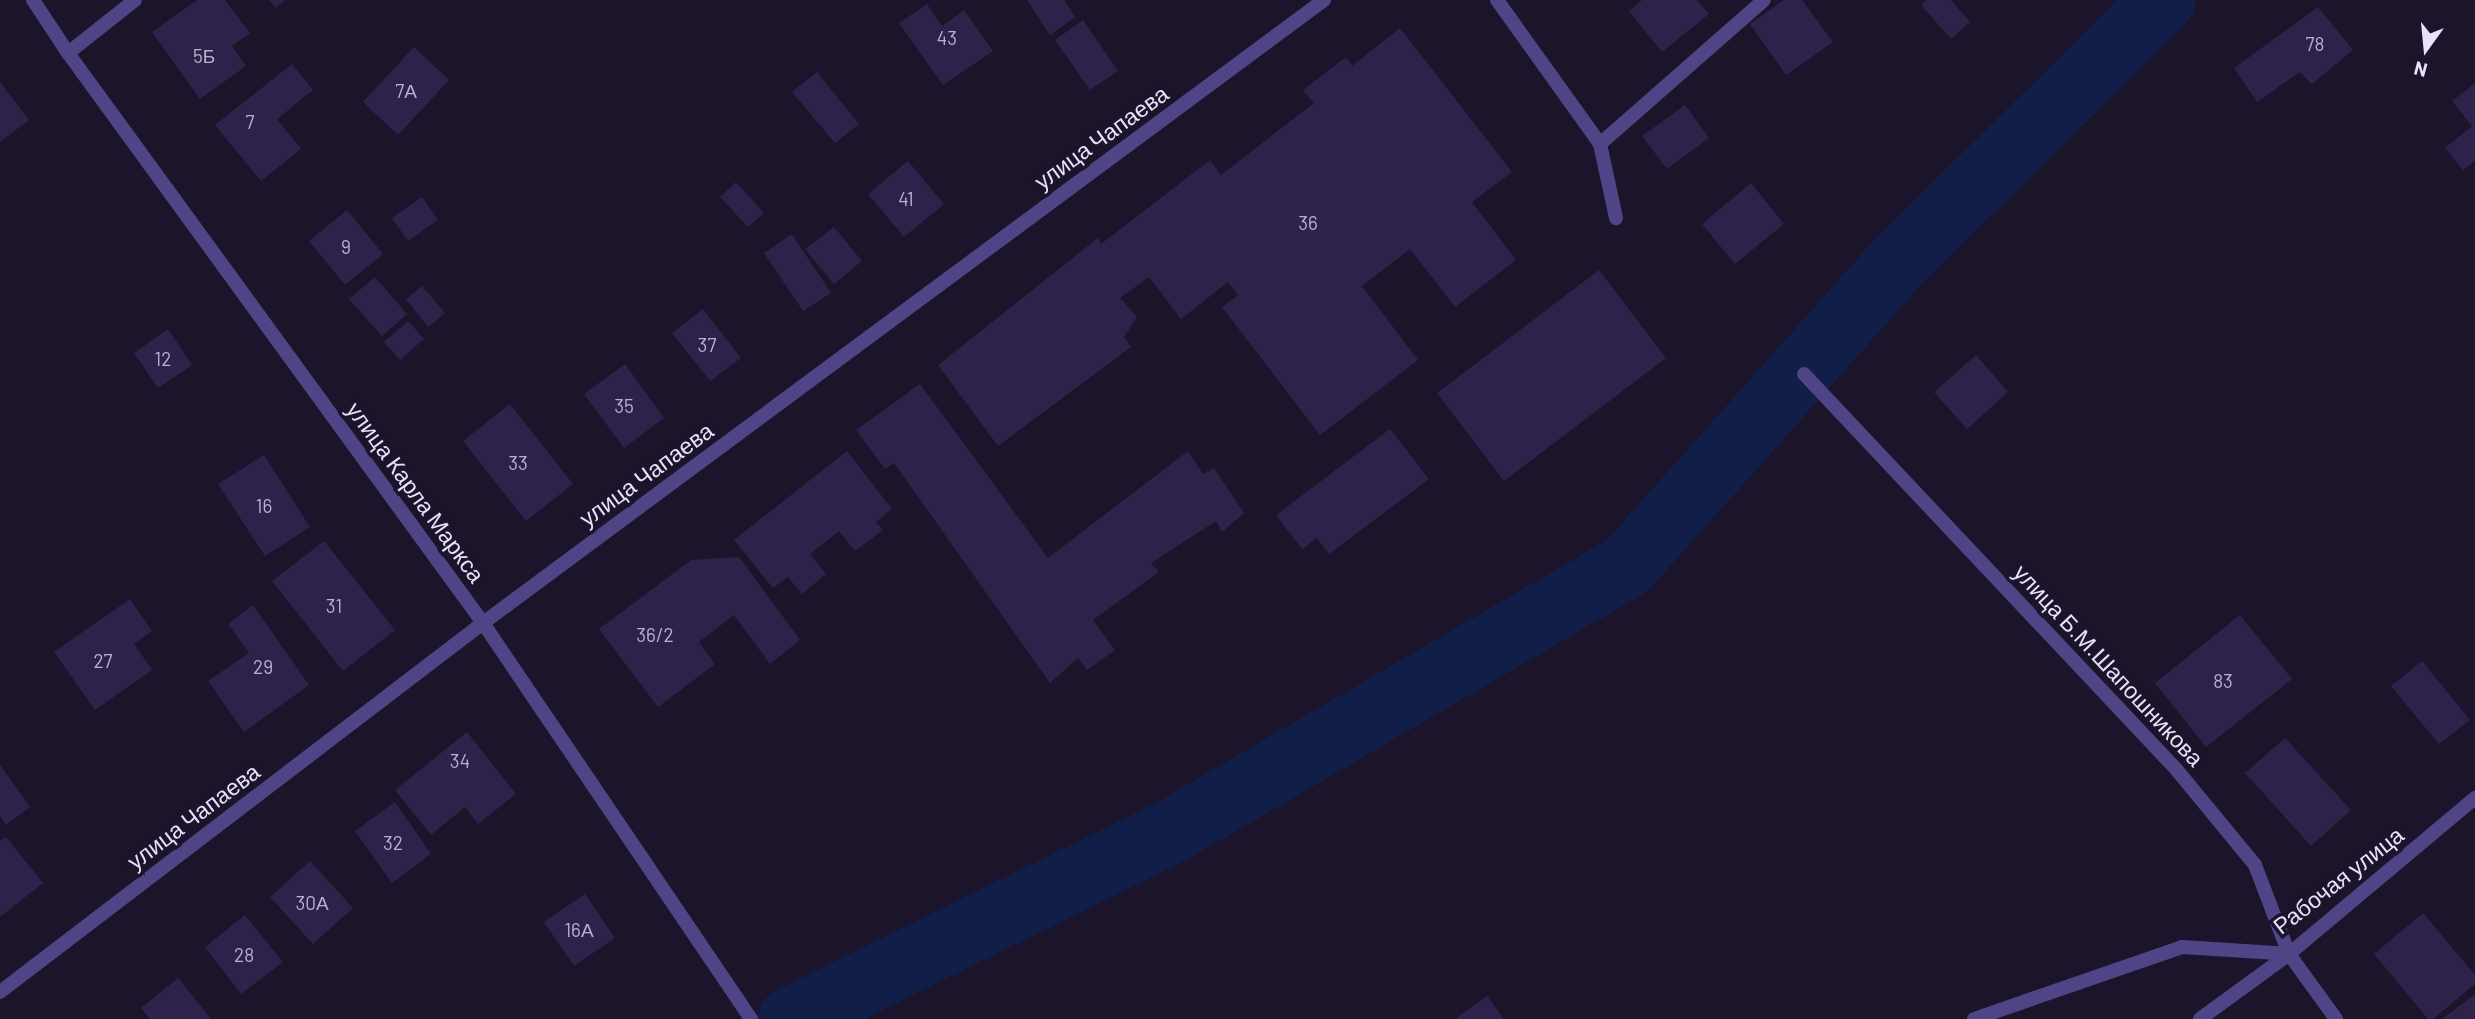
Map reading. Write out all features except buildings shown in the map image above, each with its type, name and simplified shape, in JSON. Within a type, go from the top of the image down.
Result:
[{"type":"street","name":"улица Карла Маркса","points":[[33,0],[68,53],[483,623],[751,1019]]},
{"type":"street","points":[[68,53],[135,0]]},
{"type":"street","name":"улица Чапаева","points":[[0,992],[483,623],[1324,0]]},
{"type":"street","points":[[1497,0],[1600,144],[1616,218]]},
{"type":"street","points":[[1600,144],[1765,0]]},
{"type":"street","name":"улица Б.М.Шапошникова","points":[[1804,374],[2176,769],[2255,865],[2289,954],[2336,1019]]},
{"type":"street","name":"Рабочая улица","points":[[1974,1019],[2182,947],[2289,954],[2475,798]]},
{"type":"street","points":[[2200,1019],[2289,954]]},
{"type":"waterway","points":[[790,1019],[1174,829],[1627,565],[1900,259],[2163,0]]}]
